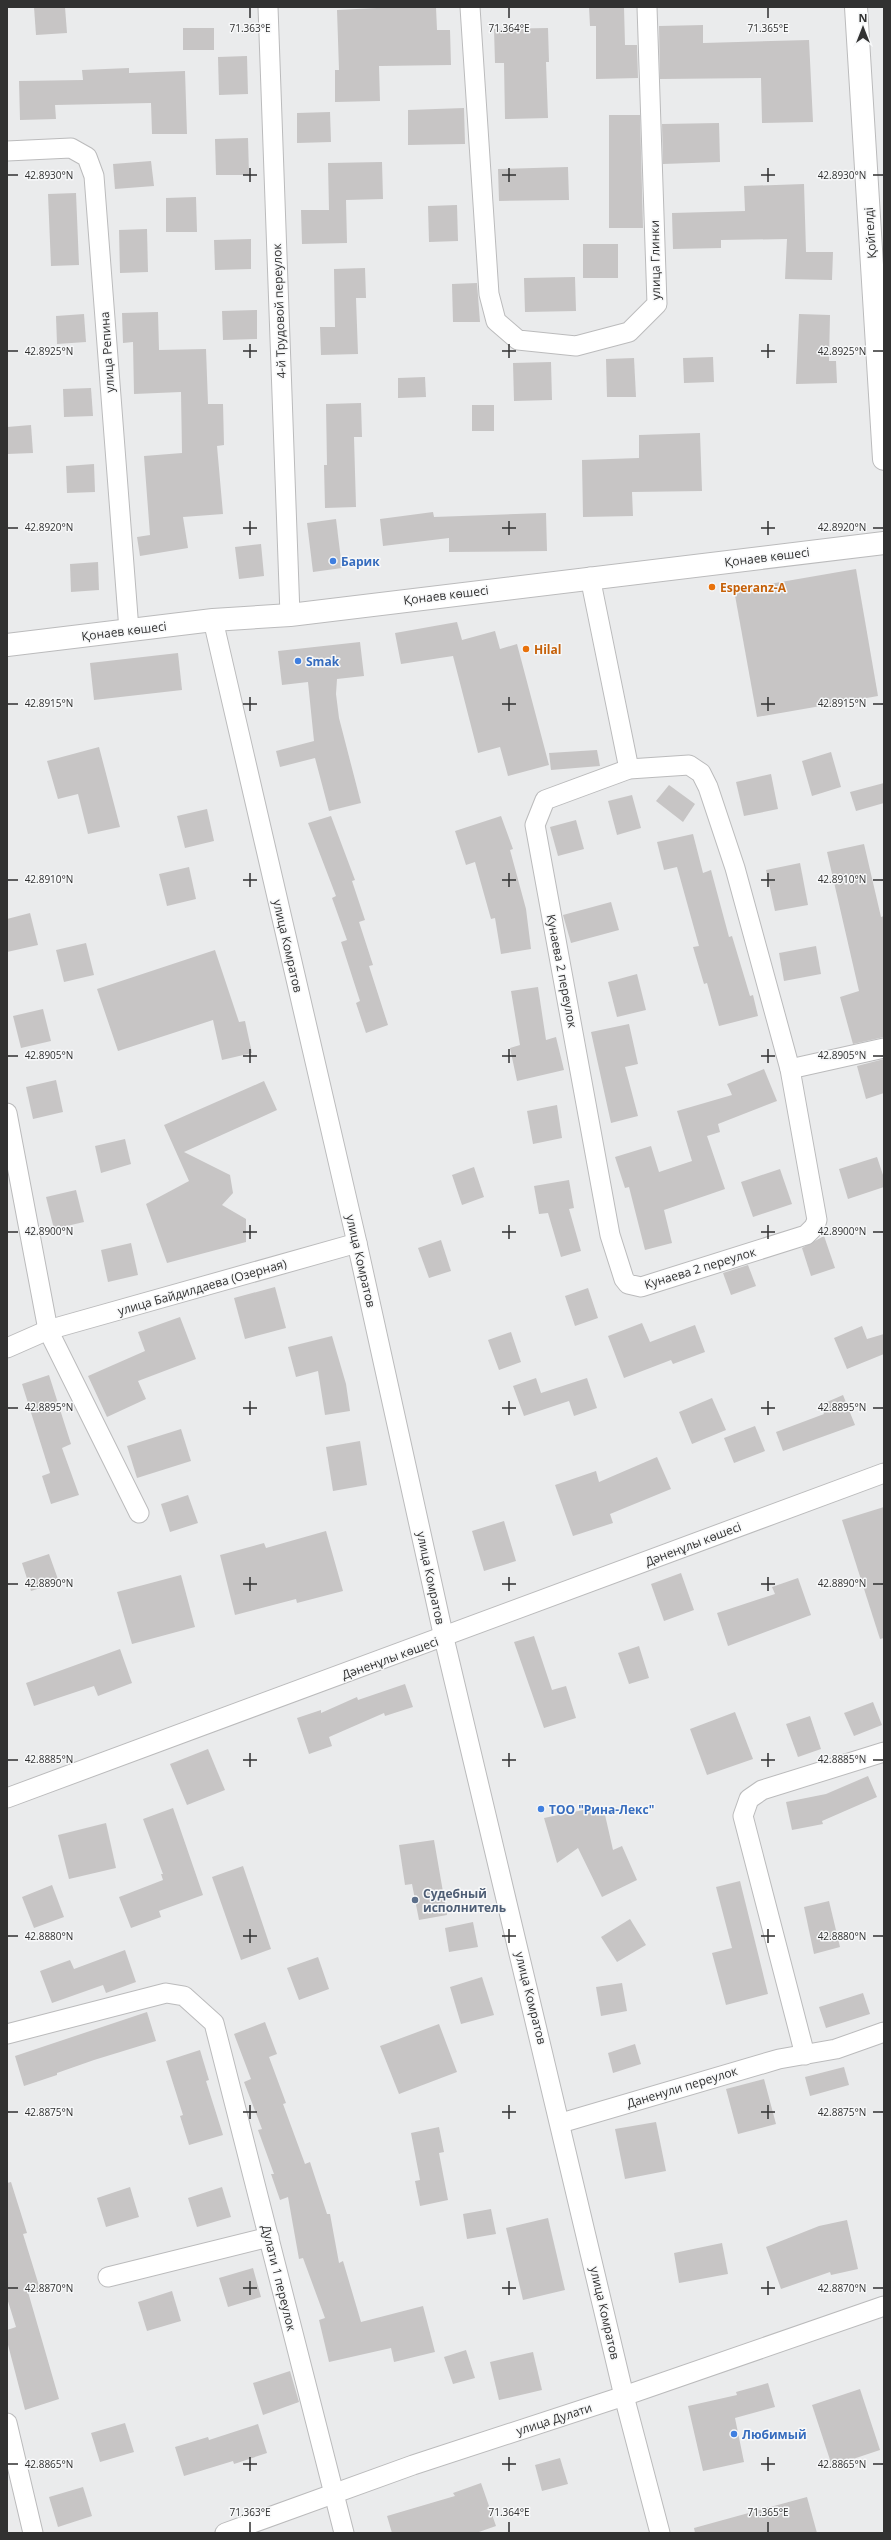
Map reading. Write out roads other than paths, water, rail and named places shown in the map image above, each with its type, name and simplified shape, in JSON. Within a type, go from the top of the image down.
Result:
[{"type":"main road","name":"Қойгелді","points":[[856,7],[878,253],[884,459]]},
{"type":"main road","name":"Қонаев көшесі","points":[[7,645],[213,620],[290,615],[590,577],[884,543]]},
{"type":"street","name":"4-й Трудовой переулок","points":[[268,7],[290,615]]},
{"type":"street","name":"улица Глинки","points":[[470,7],[490,294],[496,321],[518,340],[576,346],[629,332],[657,304],[647,7]]},
{"type":"street","name":"улица Репина","points":[[7,151],[71,148],[87,157],[94,176],[129,630]]},
{"type":"street","points":[[590,577],[628,769]]},
{"type":"street","name":"улица Комратов","points":[[213,620],[357,1243],[444,1638],[561,2123],[624,2396],[660,2533]]},
{"type":"street","name":"Кунаева 2 переулок","points":[[689,765],[701,773],[708,787],[735,868],[790,1069],[817,1220],[814,1227],[806,1235],[641,1287],[628,1284],[624,1279],[610,1235],[535,825],[545,800],[628,769],[689,765]]},
{"type":"street","points":[[790,1069],[884,1048]]},
{"type":"street","points":[[7,1113],[48,1330],[139,1513]]},
{"type":"street","name":"улица Байдилдаева (Озерная)","points":[[7,1348],[48,1330],[357,1243]]},
{"type":"street","name":"Дәненұлы көшесі","points":[[7,1798],[444,1638],[884,1472]]},
{"type":"street","points":[[805,2055],[743,1816],[749,1799],[762,1790],[884,1752]]},
{"type":"street","name":"Дулати 1 переулок","points":[[7,2034],[166,1993],[184,1996],[214,2023],[344,2533]]},
{"type":"street","name":"Даненули переулок","points":[[561,2123],[780,2059],[836,2049],[884,2032]]},
{"type":"street","points":[[108,2277],[269,2237]]},
{"type":"street","name":"улица Дулати","points":[[225,2533],[413,2465],[624,2396],[884,2306]]},
{"type":"street","points":[[7,2423],[33,2533]]},
{"type":"place","name":"Барик","points":[[333,561]]},
{"type":"place","name":"Esperanz-A","points":[[712,587]]},
{"type":"place","name":"Hilal","points":[[526,649]]},
{"type":"place","name":"Smak","points":[[298,661]]},
{"type":"place","name":"ТОО \"Рина-Лекс\"","points":[[541,1809]]},
{"type":"place","name":"Судебный исполнитель","points":[[415,1900]]},
{"type":"place","name":"Любимый","points":[[734,2434]]}]
